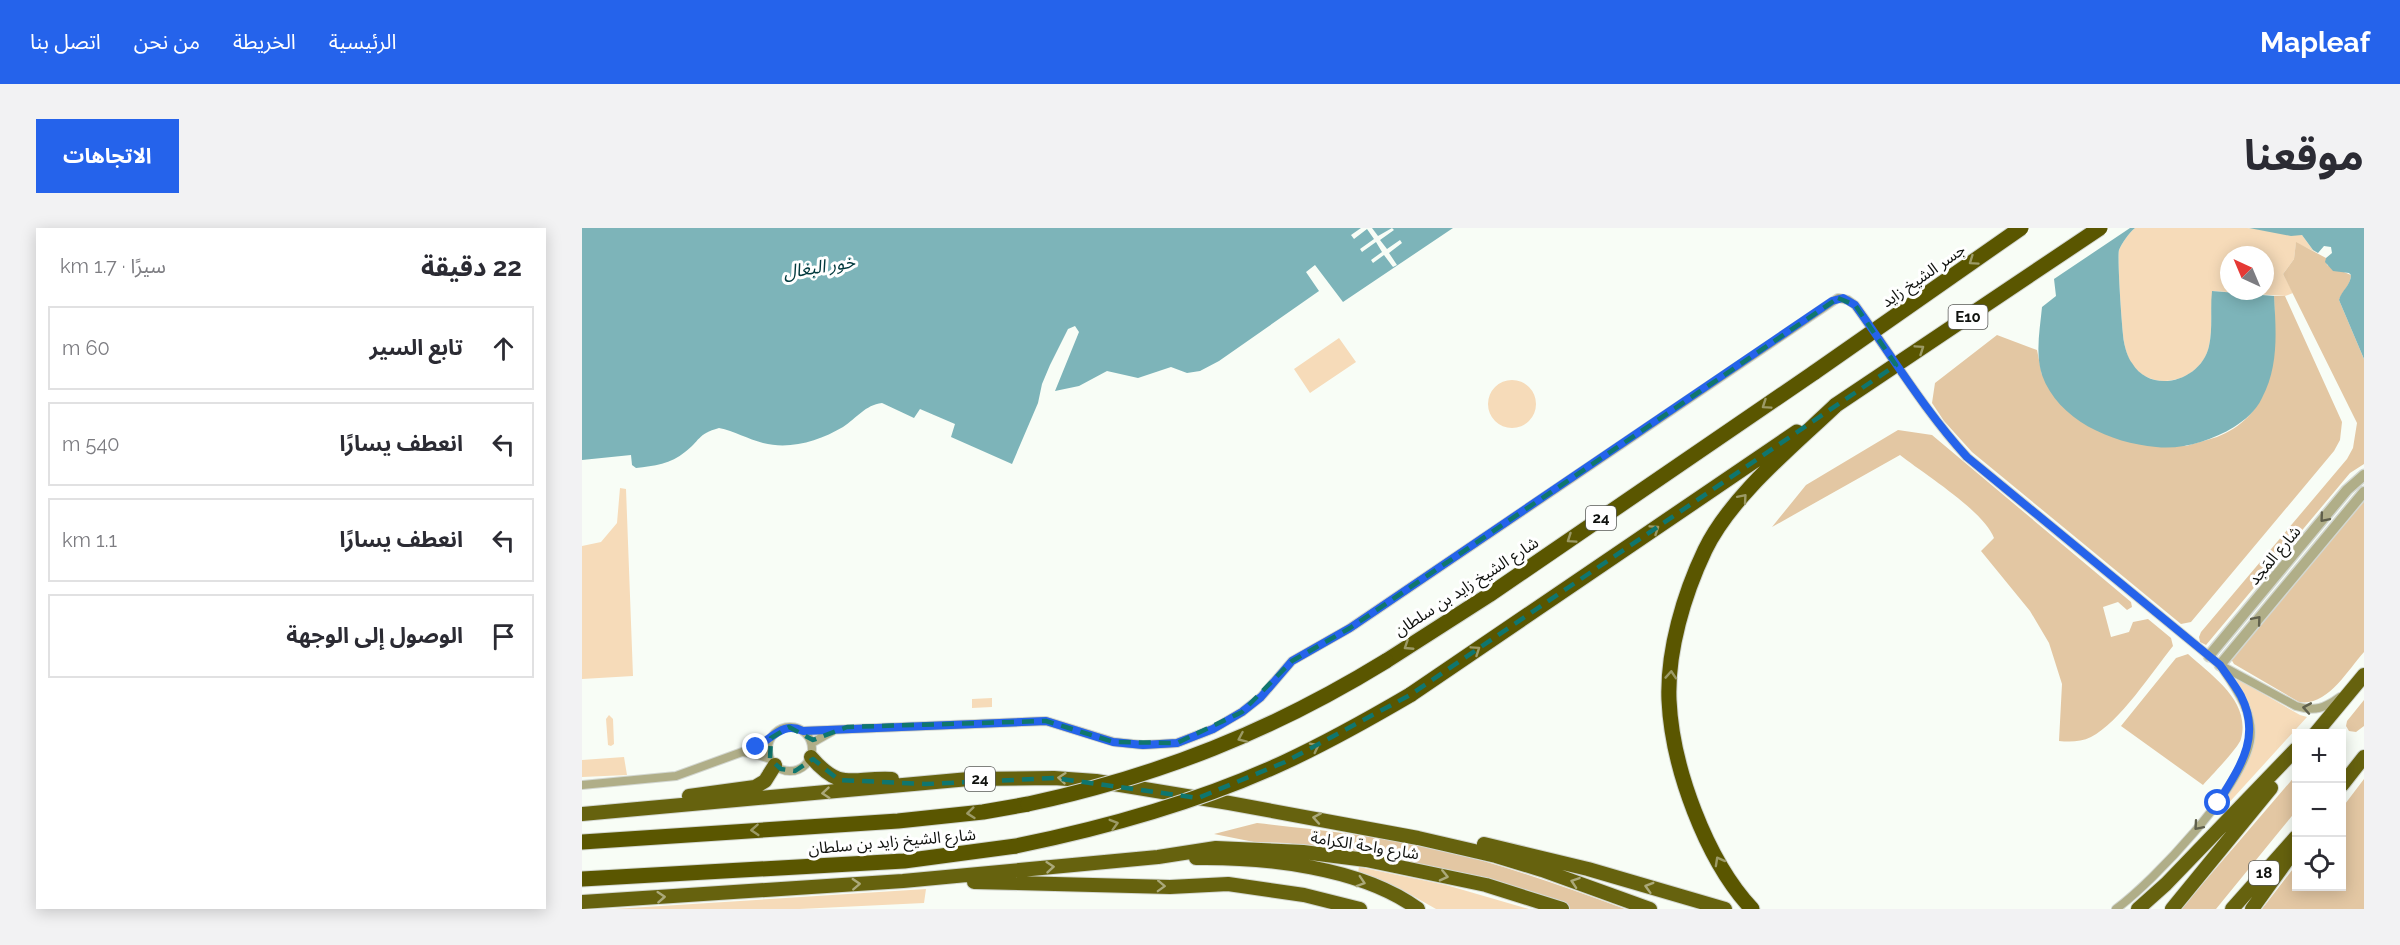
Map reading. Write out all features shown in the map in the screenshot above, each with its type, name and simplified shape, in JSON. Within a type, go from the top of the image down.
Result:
[{"type":"highway","name":"جسر الشيخ زايد","points":[[1815,372],[2021,228]]},
{"type":"highway","name":"E10","points":[[1836,405],[2100,228]]},
{"type":"highway","name":"شارع الشيخ زايد بن سلطان","points":[[582,842],[898,821],[983,812],[1112,784],[1184,761],[1234,741],[1312,704],[1377,666],[1489,594],[1815,372]]},
{"type":"highway","name":"شارع الشيخ زايد بن سلطان","points":[[582,879],[904,861],[1016,846],[1085,832],[1153,813],[1220,790],[1285,762],[1349,730],[1410,695],[1836,405]]},
{"type":"highway","points":[[1752,909],[1722,867],[1700,825],[1688,793],[1679,766],[1669,701],[1671,668],[1684,604],[1706,549],[1731,512],[1768,470],[1836,405]]},
{"type":"highway","points":[[2317,729],[2360,679]]},
{"type":"highway","points":[[2138,909],[2166,884],[2292,753]]},
{"type":"highway","points":[[812,757],[825,773],[839,780],[888,779],[926,784]]},
{"type":"highway","points":[[2344,783],[2364,757]]},
{"type":"highway","points":[[2172,909],[2292,761]]},
{"type":"highway","points":[[584,814],[634,802],[755,787],[765,780],[772,762]]},
{"type":"highway","name":"24","points":[[584,814],[1011,777],[1085,780],[1374,828]]},
{"type":"highway","points":[[1374,828],[1405,828],[1476,842],[1588,869],[1725,909]]},
{"type":"highway","name":"شارع واحة الكرامة","points":[[1374,828],[1496,856],[1650,909]]},
{"type":"highway","name":"18","points":[[2232,909],[2292,842]]},
{"type":"highway","name":"شارع واحة الكرامة","points":[[1158,856],[1194,850],[1240,848],[1303,852],[1366,860],[1486,885],[1562,909]]},
{"type":"highway","points":[[2252,909],[2292,853]]},
{"type":"highway","points":[[582,902],[903,881],[1158,856],[1265,860],[1304,865],[1380,888],[1418,908]]},
{"type":"highway","points":[[903,881],[926,884],[1023,882],[1170,887],[1228,884],[1304,895],[1360,909]]},
{"type":"highway","points":[[1683,897],[1703,909]]},
{"type":"street","points":[[582,785],[668,778],[739,752],[771,738],[782,728],[789,727],[803,731],[848,727],[1046,721],[1113,742],[1143,745],[1177,743],[1213,729],[1242,712],[1261,697],[1292,661],[1360,622],[1838,298],[1848,300],[1855,305],[1923,405],[1967,457],[2220,665],[2296,706],[2307,709],[2322,709],[2360,679]]},
{"type":"street","name":"شارع المَجد","points":[[2209,656],[2347,490],[2364,475]]},
{"type":"street","name":"شارع المَجد","points":[[2220,665],[2364,492]]},
{"type":"street","points":[[2116,909],[2154,876],[2193,833],[2218,803],[2239,767],[2250,741],[2248,715],[2241,696],[2220,665]]},
{"type":"street","points":[[812,743],[829,732],[848,727]]},
{"type":"street","points":[[739,752],[755,754],[788,772],[795,771],[802,768],[812,757],[812,743],[803,731]]},
{"type":"street","points":[[771,738],[768,745],[772,762]]},
{"type":"highlighted area","points":[[1838,298],[1855,305],[1896,365],[1410,695],[1285,762],[1220,790],[1198,798],[1054,778],[926,784],[839,780],[813,759],[795,771],[781,769],[770,759],[771,738],[789,727],[813,740],[847,727],[1046,721],[1114,742],[1177,743],[1242,712],[1292,661],[1350,628]]},
{"type":"shaded area","points":[[2135,228],[2247,228],[2302,235],[2318,253],[2296,243],[2294,259],[2283,274],[2293,293],[2285,296],[2274,295],[2274,246],[2220,246],[2220,291],[2213,291],[2210,339],[2204,358],[2197,368],[2187,375],[2175,380],[2163,381],[2151,379],[2140,373],[2131,363],[2124,344],[2119,250]]},
{"type":"shaded area","points":[[2296,242],[2326,258],[2327,265],[2351,275],[2350,282],[2339,300],[2364,359],[2364,464],[2350,473],[2206,645],[2200,642],[2201,632],[2347,459],[2353,448],[2357,423],[2283,274],[2294,259]]},
{"type":"shaded area","points":[[2274,296],[2285,296],[2342,422],[2340,440],[2334,451],[2191,622],[2181,624],[1972,452],[1944,421],[1932,403],[1935,383],[1997,335],[2037,350],[2042,375],[2186,446],[2217,437],[2237,426],[2252,412],[2269,378],[2275,337]]},
{"type":"shaded area","points":[[1339,338],[1356,362],[1310,393],[1294,369]]},
{"type":"shaded area","points":[[1512,380],[1529,387],[1536,404],[1529,421],[1512,428],[1495,421],[1488,404],[1495,387]]},
{"type":"shaded area","points":[[1898,430],[1932,435],[2131,602],[2132,607],[2127,610],[2118,602],[2103,607],[2111,637],[2129,632],[2133,622],[2148,619],[2171,638],[2173,646],[2146,682],[2124,709],[2102,730],[2083,740],[2059,741],[2062,684],[2049,643],[2030,611],[1981,551],[1994,538],[1988,527],[1938,482],[1900,455],[1772,527],[1806,485]]},
{"type":"shaded area","points":[[620,488],[626,489],[633,676],[582,679],[582,546],[601,542],[617,523]]},
{"type":"shaded area","points":[[2364,501],[2364,652],[2336,686],[2327,693],[2319,699],[2299,702],[2234,664],[2231,659]]},
{"type":"shaded area","points":[[2188,654],[2227,690],[2235,701],[2243,725],[2239,743],[2203,785],[2121,726],[2176,658]]},
{"type":"shaded area","points":[[2236,680],[2239,680],[2307,717],[2296,729],[2292,729],[2292,733],[2225,807],[2222,805],[2254,742],[2252,713],[2235,684]]},
{"type":"shaded area","points":[[992,698],[992,707],[972,708],[972,699]]},
{"type":"shaded area","points":[[2364,700],[2364,726],[2356,732],[2349,731],[2346,726],[2347,721]]},
{"type":"shaded area","points":[[609,715],[613,719],[614,744],[611,746],[608,745],[606,719]]},
{"type":"shaded area","points":[[624,757],[627,775],[582,777],[582,760]]},
{"type":"shaded area","points":[[2364,779],[2364,909],[2262,909],[2292,870],[2292,891],[2346,891],[2346,803]]},
{"type":"shaded area","points":[[2292,780],[2292,816],[2216,909],[2181,909]]},
{"type":"shaded area","points":[[1257,823],[1373,837],[1442,850],[1511,869],[1625,909],[1566,909],[1464,875],[1287,843],[1254,842],[1214,834]]},
{"type":"shaded area","points":[[1359,867],[1446,885],[1529,909],[1436,909],[1399,888],[1358,872]]},
{"type":"shaded area","points":[[926,889],[924,903],[799,909],[614,909]]},
{"type":"water","name":"خور البغال","points":[[582,228],[1453,228],[1343,302],[1315,265],[1306,272],[1319,291],[1219,361],[1200,371],[1187,373],[1171,367],[1138,378],[1107,371],[1079,386],[1055,391],[1079,332],[1075,326],[1068,329],[1042,384],[1038,403],[1012,464],[951,437],[955,424],[920,409],[914,418],[882,403],[866,409],[834,432],[804,443],[773,445],[719,428],[703,435],[680,456],[668,462],[636,468],[632,465],[631,455],[582,460]]},
{"type":"water","points":[[2130,228],[2135,228],[2119,250],[2124,342],[2132,363],[2141,373],[2151,379],[2163,381],[2175,380],[2187,375],[2205,358],[2210,339],[2212,291],[2220,292],[2220,300],[2274,300],[2274,296],[2276,335],[2274,361],[2260,403],[2242,421],[2225,432],[2186,446],[2166,448],[2121,440],[2104,434],[2073,417],[2050,391],[2040,367],[2038,350],[2042,307],[2056,296],[2054,279]]},
{"type":"water","points":[[2249,228],[2364,228],[2364,359],[2339,300],[2351,275],[2333,271],[2325,262],[2332,253],[2331,247],[2324,246],[2318,253],[2302,235],[2291,236]]},
{"type":"pier","points":[[1361,228],[1372,228],[1378,236],[1392,228],[1394,230],[1380,240],[1387,249],[1400,240],[1402,243],[1389,253],[1397,265],[1393,267],[1384,255],[1373,263],[1371,260],[1382,252],[1376,242],[1362,252],[1360,249],[1374,239],[1367,229],[1354,239],[1351,235]]},
{"type":"pier","points":[[2127,228],[2051,280],[2053,277]]},
{"type":"route","points":[[756,747],[782,728],[789,727],[803,731],[848,727],[1046,721],[1113,742],[1143,745],[1177,743],[1213,729],[1242,712],[1261,697],[1292,661],[1350,628],[1832,301],[1843,298],[1855,305],[1923,405],[1967,457],[2220,665],[2241,696],[2248,715],[2250,741],[2239,767],[2218,803]]}]
